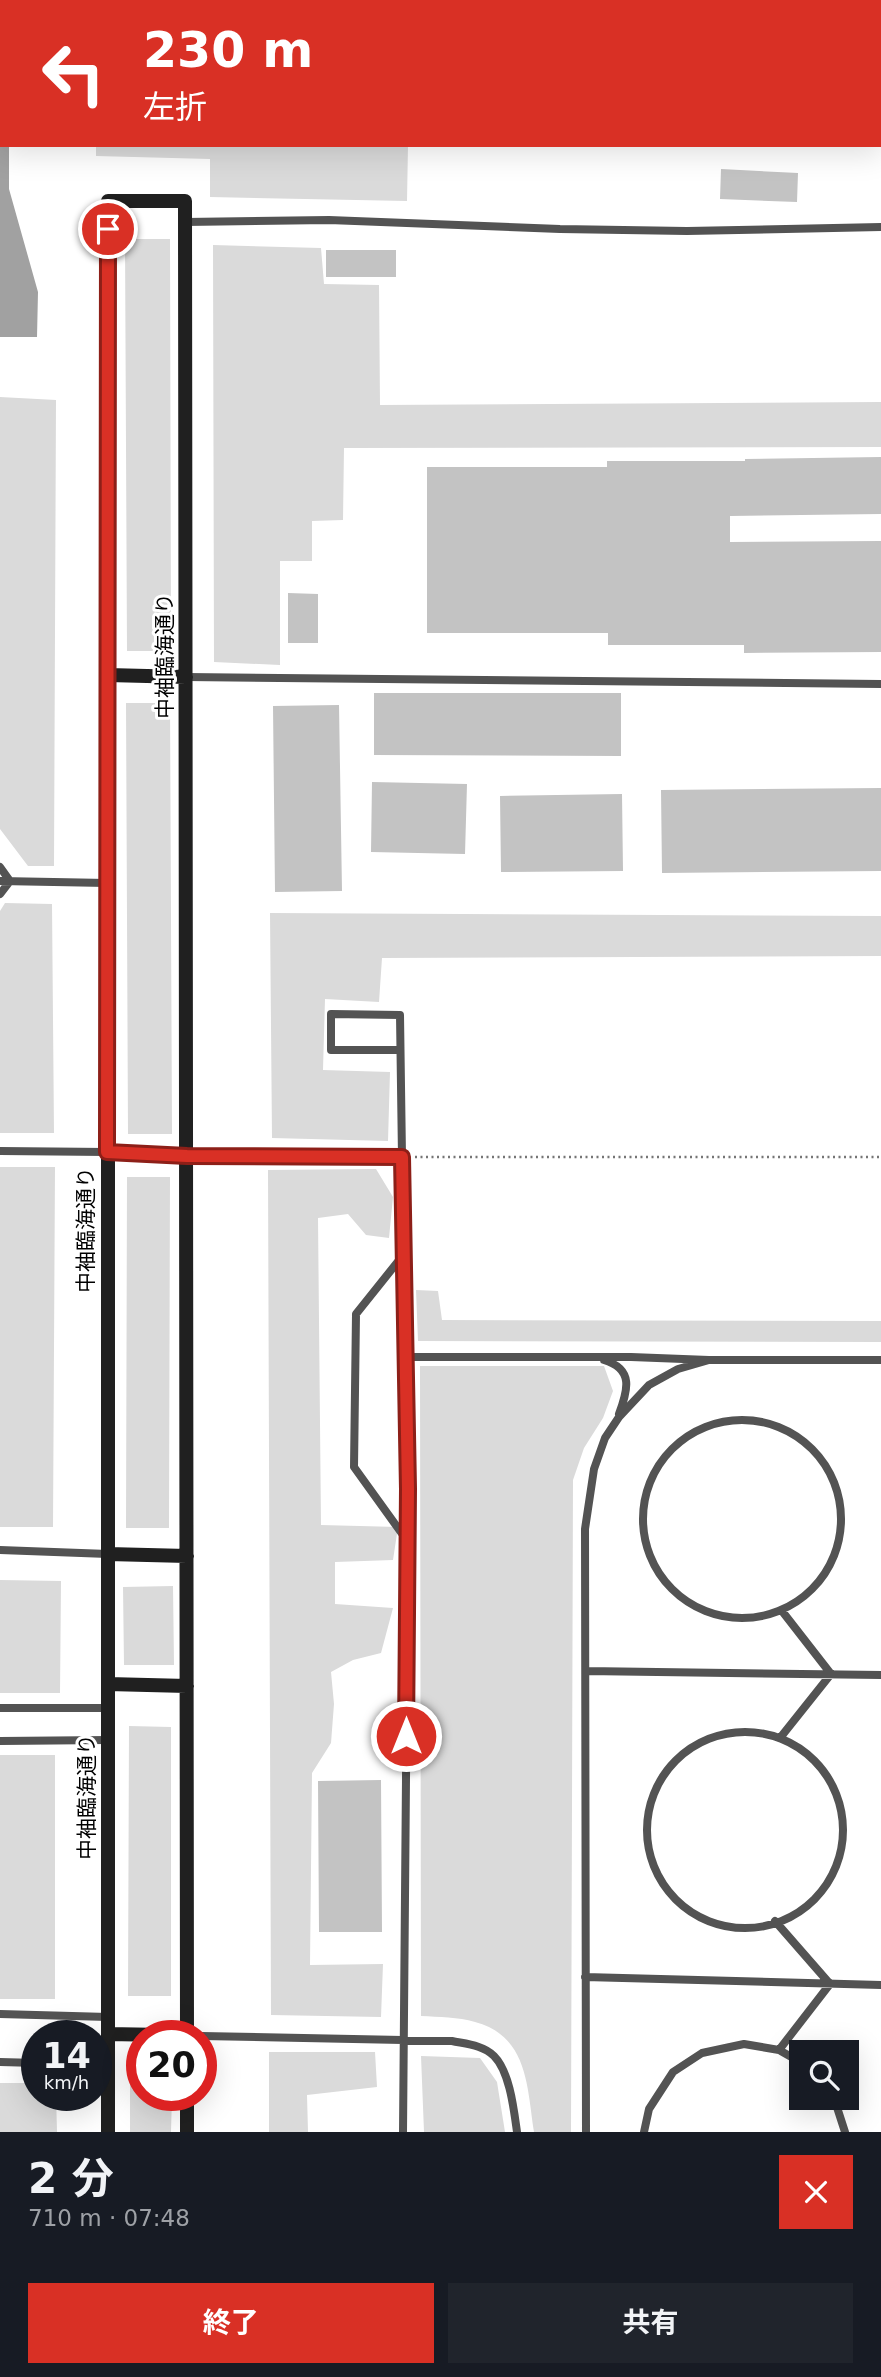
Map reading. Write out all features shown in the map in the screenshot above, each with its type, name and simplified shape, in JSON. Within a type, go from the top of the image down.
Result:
[{"type":"street","name":"中袖臨海通り","points":[[108,2017],[108,201],[185,201],[187,2020]]},
{"type":"street","points":[[108,675],[186,677]]},
{"type":"street","points":[[107,1152],[187,1156]]},
{"type":"street","points":[[108,1554],[187,1556]]},
{"type":"street","points":[[108,1684],[187,1686]]},
{"type":"street","name":"中袖臨海通り","points":[[106,2111],[108,2132]]},
{"type":"street","points":[[187,2111],[187,2132]]},
{"type":"lane","points":[[185,222],[329,220],[560,229],[687,230],[881,227]]},
{"type":"lane","points":[[186,677],[881,684]]},
{"type":"lane","points":[[0,867],[10,881]]},
{"type":"lane","points":[[0,881],[107,883]]},
{"type":"lane","points":[[0,894],[10,881]]},
{"type":"lane","points":[[400,1050],[331,1050],[331,1014],[400,1015],[408,1542],[404,2132]]},
{"type":"lane","points":[[0,1151],[107,1152]]},
{"type":"lane","points":[[187,1156],[402,1157]]},
{"type":"lane","points":[[404,1253],[356,1314],[354,1467],[408,1542]]},
{"type":"lane","points":[[406,1357],[881,1360]]},
{"type":"lane","points":[[594,1357],[613,1363],[623,1371],[627,1383],[619,1417]]},
{"type":"lane","points":[[586,2132],[585,1529],[594,1469],[605,1438],[619,1417],[649,1385],[678,1369],[709,1360]]},
{"type":"lane","points":[[751,1420],[785,1429],[815,1451],[834,1480],[842,1512],[834,1559],[815,1588],[782,1611],[748,1619],[714,1615],[682,1600],[653,1566],[643,1532],[644,1498],[657,1466],[673,1447],[702,1427],[751,1420]]},
{"type":"lane","points":[[0,1550],[108,1554]]},
{"type":"lane","points":[[782,1611],[831,1674]]},
{"type":"lane","points":[[586,1671],[881,1675]]},
{"type":"lane","points":[[780,1738],[831,1674]]},
{"type":"lane","points":[[0,1709],[108,1708]]},
{"type":"lane","points":[[766,1732],[798,1745],[830,1776],[845,1820],[842,1854],[833,1878],[798,1914],[775,1921],[752,1929],[718,1925],[693,1914],[667,1891],[648,1850],[647,1816],[654,1789],[676,1758],[719,1734],[766,1732]]},
{"type":"lane","points":[[0,1741],[108,1740]]},
{"type":"lane","points":[[775,1921],[830,1983]]},
{"type":"lane","points":[[585,1977],[881,1985]]},
{"type":"lane","points":[[779,2050],[830,1983]]},
{"type":"lane","points":[[0,2014],[108,2017]]},
{"type":"lane","points":[[217,2036],[452,2041],[475,2045],[494,2056],[504,2072],[517,2132]]},
{"type":"lane","points":[[644,2132],[649,2109],[673,2072],[702,2053],[744,2044],[779,2050],[789,2056]]},
{"type":"lane","points":[[0,2062],[21,2063]]},
{"type":"lane","points":[[838,2110],[845,2132]]},
{"type":"path","points":[[402,1157],[881,1157]]},
{"type":"shaded area","points":[[0,147],[9,147],[9,189],[38,292],[37,337],[0,337]]},
{"type":"shaded area","points":[[96,147],[408,147],[407,201],[210,197],[210,159],[96,156]]},
{"type":"shaded area","points":[[125,239],[170,239],[171,651],[127,651]]},
{"type":"shaded area","points":[[213,245],[321,248],[324,284],[379,285],[380,405],[881,402],[881,447],[344,448],[343,520],[312,521],[312,561],[280,561],[280,665],[214,662]]},
{"type":"shaded area","points":[[0,397],[56,400],[54,866],[28,866],[0,829]]},
{"type":"shaded area","points":[[126,703],[170,703],[172,1134],[128,1134]]},
{"type":"shaded area","points":[[5,903],[52,904],[54,1133],[0,1133],[0,911]]},
{"type":"shaded area","points":[[270,913],[881,916],[881,956],[382,958],[379,1002],[325,999],[323,1070],[390,1072],[388,1141],[272,1138]]},
{"type":"shaded area","points":[[0,1167],[55,1167],[53,1527],[0,1527]]},
{"type":"shaded area","points":[[376,1169],[393,1197],[389,1238],[366,1235],[348,1214],[318,1218],[321,1525],[398,1527],[393,1560],[335,1562],[335,1604],[393,1608],[381,1653],[353,1660],[331,1672],[334,1704],[331,1743],[312,1773],[310,1965],[383,1964],[381,2017],[271,2015],[268,1170]]},
{"type":"shaded area","points":[[127,1177],[170,1177],[169,1528],[126,1528]]},
{"type":"shaded area","points":[[416,1290],[438,1291],[442,1320],[881,1321],[881,1342],[418,1341]]},
{"type":"shaded area","points":[[420,1366],[604,1366],[613,1391],[603,1418],[584,1448],[573,1480],[571,2132],[534,2132],[522,2065],[506,2039],[475,2022],[421,2016]]},
{"type":"shaded area","points":[[0,1580],[61,1581],[60,1693],[0,1693]]},
{"type":"shaded area","points":[[173,1586],[174,1665],[124,1665],[123,1587]]},
{"type":"shaded area","points":[[129,1726],[171,1727],[171,1996],[128,1996]]},
{"type":"shaded area","points":[[0,1755],[55,1755],[55,1999],[0,1999]]},
{"type":"shaded area","points":[[269,2052],[375,2052],[377,2087],[307,2095],[308,2132],[269,2132]]},
{"type":"shaded area","points":[[421,2056],[480,2058],[497,2082],[505,2132],[424,2132]]},
{"type":"shaded area","points":[[0,2083],[21,2083],[21,2111],[56,2111],[57,2132],[0,2132]]},
{"type":"shaded area","points":[[130,2111],[172,2111],[171,2132],[130,2132]]},
{"type":"building","points":[[721,169],[798,173],[797,202],[720,199]]},
{"type":"building","points":[[326,250],[396,250],[396,277],[326,277]]},
{"type":"building","points":[[881,457],[881,514],[730,516],[730,542],[881,541],[881,652],[744,653],[744,645],[608,645],[608,633],[427,633],[427,467],[607,467],[607,461]]},
{"type":"building","points":[[288,593],[318,594],[318,643],[288,643]]},
{"type":"building","points":[[374,693],[621,693],[621,756],[374,755]]},
{"type":"building","points":[[339,705],[342,891],[275,892],[273,706]]},
{"type":"building","points":[[372,782],[467,784],[465,854],[371,852]]},
{"type":"building","points":[[881,788],[881,871],[662,873],[661,790]]},
{"type":"building","points":[[622,794],[623,871],[501,872],[500,796]]},
{"type":"building","points":[[381,1780],[382,1932],[319,1932],[318,1781]]},
{"type":"route","points":[[108,229],[107,1152],[187,1156],[402,1157],[408,1489],[406,1736]]}]
